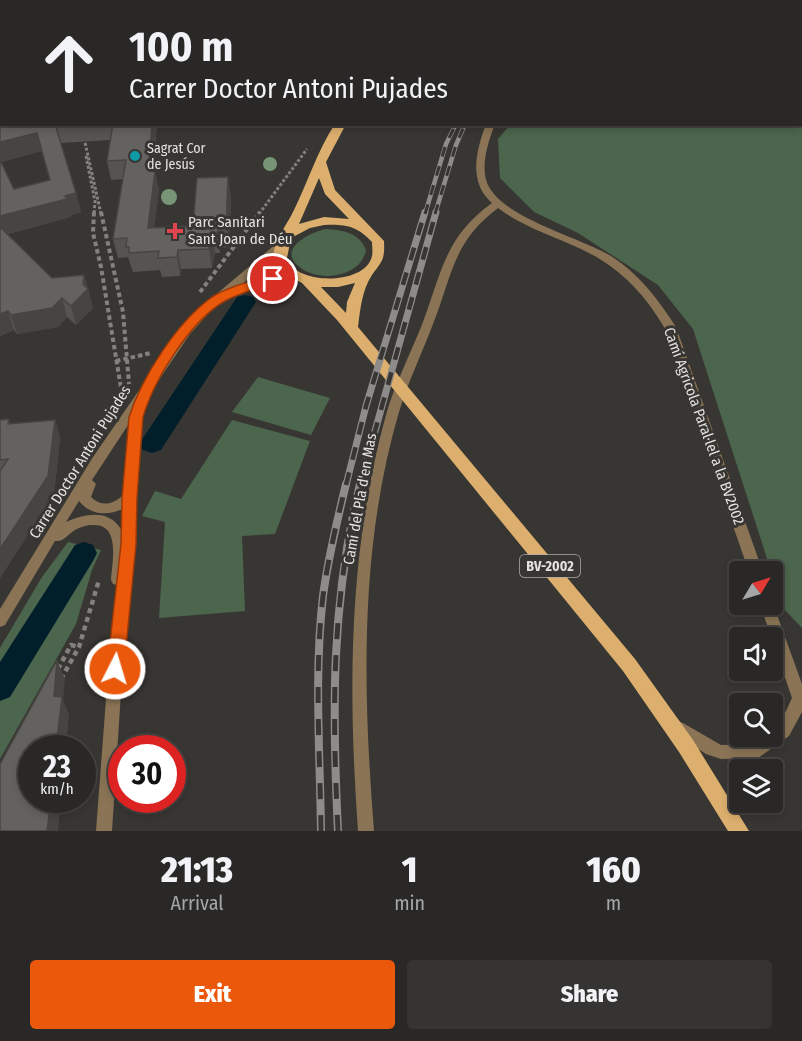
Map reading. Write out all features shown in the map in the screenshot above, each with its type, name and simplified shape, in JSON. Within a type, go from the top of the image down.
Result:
[{"type":"main road","points":[[321,164],[329,191],[378,242],[381,251],[379,260],[359,277],[338,282],[302,278],[282,263],[280,256],[284,241],[321,164],[326,147],[340,126]]},
{"type":"main road","points":[[284,241],[298,229],[316,222],[340,221],[365,229]]},
{"type":"main road","points":[[351,328],[354,302],[366,273]]},
{"type":"main road","name":"BV-2002","points":[[302,278],[351,328],[555,572],[630,666],[670,723],[739,831]]},
{"type":"street","name":"Camí Agricola Paral·lel a la BV2002","points":[[490,126],[481,166],[484,187],[499,203],[558,237],[597,253],[627,273],[652,297],[670,327],[752,561]]},
{"type":"street","name":"Camí del Pla d'en Mas","points":[[366,831],[359,746],[360,660],[363,568],[375,492],[393,414],[460,240],[483,214],[499,203]]},
{"type":"street","name":"Carrer Doctor Antoni Pujades","points":[[0,621],[97,460],[186,331],[218,299],[284,241]]},
{"type":"street","name":"Carrer Doctor Antoni Pujades","points":[[218,299],[264,281],[302,278]]},
{"type":"street","points":[[104,831],[129,544],[129,498],[136,417],[149,384]]},
{"type":"street","points":[[97,460],[97,471],[84,498],[87,503],[99,508],[118,508],[129,498]]},
{"type":"street","points":[[46,547],[51,545],[68,526],[78,522],[99,520],[113,527],[118,537],[118,584],[122,605]]},
{"type":"street","points":[[670,723],[711,749],[721,752],[758,751],[784,731],[801,703],[771,615]]},
{"type":"path","points":[[122,395],[101,267],[93,233],[95,201],[80,133],[123,312],[129,386]]},
{"type":"path","points":[[198,294],[310,144]]},
{"type":"path","points":[[116,361],[153,353]]},
{"type":"path","points":[[58,685],[78,647],[101,570]]},
{"type":"path","points":[[54,675],[71,645],[78,647]]},
{"type":"green space","points":[[509,126],[802,126],[802,628],[783,608],[783,561],[768,561],[693,329],[658,285],[578,233],[534,212],[500,178],[498,139]]},
{"type":"green space","points":[[326,229],[345,232],[360,240],[366,250],[357,266],[341,274],[321,276],[304,270],[295,263],[292,250],[296,244]]},
{"type":"green space","points":[[258,377],[330,398],[311,435],[232,412]]},
{"type":"green space","points":[[232,420],[310,441],[275,534],[242,536],[245,611],[159,618],[165,522],[142,516],[155,491],[181,499]]},
{"type":"green space","points":[[68,542],[101,550],[92,570],[76,624],[0,759],[0,648],[42,577]]},
{"type":"building","points":[[0,126],[56,126],[76,193],[65,196],[67,199],[0,216],[0,160],[14,189],[50,180],[37,133],[0,142]]},
{"type":"building","points":[[113,126],[152,126],[149,165],[155,171],[148,228],[193,226],[197,178],[228,177],[226,228],[218,229],[217,234],[212,235],[209,249],[178,250],[177,257],[158,258],[159,251],[129,253],[129,247],[126,247],[127,238],[113,239],[126,160],[107,161]]},
{"type":"building","points":[[0,227],[52,278],[84,275],[83,284],[88,289],[71,306],[62,298],[52,308],[11,315],[8,311],[0,314]]},
{"type":"building","points":[[9,419],[8,424],[55,420],[48,476],[0,549],[0,471],[8,459],[0,460],[0,420]]},
{"type":"building","points":[[57,660],[54,696],[62,697],[58,735],[18,735],[18,813],[49,813],[47,831],[0,831],[0,764]]},
{"type":"waterway","points":[[152,444],[245,302]]},
{"type":"waterway","points":[[0,688],[84,553]]},
{"type":"railway","points":[[425,214],[446,144],[455,126]]},
{"type":"railway","points":[[435,214],[464,126]]},
{"type":"railway","points":[[346,485],[366,406],[425,212]]},
{"type":"railway","points":[[360,485],[436,212]]},
{"type":"railway","points":[[321,831],[318,713],[320,625],[327,568],[346,484]]},
{"type":"railway","points":[[338,831],[335,742],[336,657],[343,571],[360,484]]},
{"type":"place","name":"Sagrat Cor de Jesús","points":[[135,156]]},
{"type":"place","name":"Parc Sanitari Sant Joan de Déu","points":[[175,231]]},
{"type":"route","points":[[115,669],[129,544],[129,498],[136,417],[140,405],[156,373],[204,310],[232,292],[273,279]]}]
